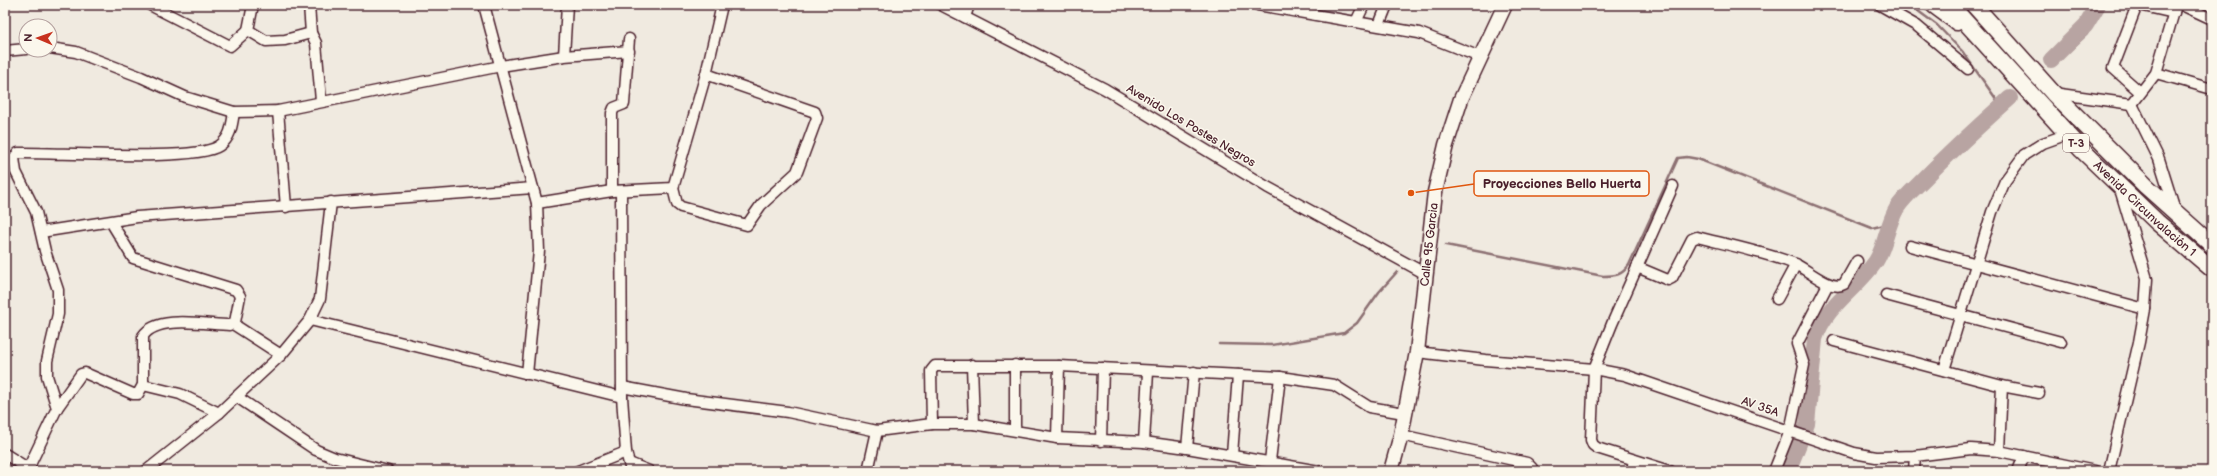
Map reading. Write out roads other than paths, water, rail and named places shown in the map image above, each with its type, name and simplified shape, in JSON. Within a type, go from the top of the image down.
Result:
[{"type":"main road","points":[[1934,5],[1987,45]]},
{"type":"main road","name":"Avenida Circunvalación 1","points":[[1950,5],[2068,134],[2157,222],[2212,269]]},
{"type":"main road","name":"Avenida Circunvalación 1","points":[[1974,5],[2053,93],[2176,214],[2212,245]]},
{"type":"main road","points":[[1984,5],[2000,34]]},
{"type":"street","points":[[150,5],[230,46],[248,30],[254,5]]},
{"type":"street","points":[[308,5],[311,33],[316,43],[321,101]]},
{"type":"street","points":[[484,5],[537,203],[539,251],[526,374]]},
{"type":"street","points":[[564,56],[567,5]]},
{"type":"street","points":[[706,74],[815,112],[817,118],[797,172],[761,206],[747,225],[681,207],[677,204],[673,188],[706,74],[722,5]]},
{"type":"street","name":"Avenido Los Postes Negros","points":[[941,5],[1105,89],[1267,187],[1426,274]]},
{"type":"street","points":[[965,17],[969,5]]},
{"type":"street","points":[[1258,5],[1305,9],[1356,22],[1379,25],[1433,37],[1480,57]]},
{"type":"street","points":[[1356,22],[1364,5]]},
{"type":"street","points":[[1379,25],[1387,5]]},
{"type":"street","name":"Calle 95 Garcia","points":[[1391,471],[1401,435],[1404,413],[1417,352],[1436,192],[1446,145],[1460,102],[1480,57],[1506,5]]},
{"type":"street","points":[[1880,5],[1917,26],[1968,69]]},
{"type":"street","points":[[2132,104],[2156,73],[2175,9],[2138,5],[2114,68],[2140,92]]},
{"type":"street","points":[[2182,5],[2212,20]]},
{"type":"street","points":[[248,30],[266,41],[285,40],[311,33]]},
{"type":"street","points":[[629,40],[624,104],[614,108],[612,113],[617,191],[622,392],[626,452],[630,467],[649,471]]},
{"type":"street","points":[[8,50],[18,49]]},
{"type":"street","points":[[58,49],[76,52],[141,77],[185,97],[234,112],[278,111],[321,101],[501,66],[564,56],[628,51]]},
{"type":"street","points":[[2156,73],[2212,89]]},
{"type":"street","points":[[2053,93],[2132,104]]},
{"type":"street","points":[[2132,104],[2159,159],[2176,214]]},
{"type":"street","points":[[278,111],[286,207]]},
{"type":"street","points":[[57,408],[47,376],[48,360],[58,314],[58,290],[45,252],[36,212],[16,172],[14,158],[18,153],[189,154],[218,147],[232,132],[234,112]]},
{"type":"street","points":[[1944,370],[1992,212],[2005,181],[2024,155],[2043,143],[2068,134]]},
{"type":"street","points":[[2109,471],[2145,309],[2147,279],[2118,182]]},
{"type":"street","points":[[1670,471],[1593,445],[1591,440],[1594,369],[1673,186]]},
{"type":"street","points":[[41,232],[137,217],[533,188]]},
{"type":"street","points":[[537,203],[617,191],[673,188]]},
{"type":"street","points":[[148,470],[219,414],[281,355],[310,320],[320,299],[331,202]]},
{"type":"street","points":[[111,222],[133,258],[236,290],[240,296],[236,322],[233,324]]},
{"type":"street","points":[[1637,267],[1668,280],[1672,278],[1692,239],[1697,237],[1796,264],[1828,284],[1836,286],[1844,284],[1857,261]]},
{"type":"street","points":[[1910,246],[1976,265],[2145,309]]},
{"type":"street","points":[[1777,299],[1796,264]]},
{"type":"street","points":[[1774,471],[1794,432],[1804,365],[1797,344],[1828,284]]},
{"type":"street","points":[[1886,296],[2061,342]]},
{"type":"street","points":[[310,320],[526,374],[622,392],[788,412],[877,431],[932,424],[974,424],[1056,438],[1144,442],[1270,461],[1319,471]]},
{"type":"street","points":[[5,454],[29,470],[57,408],[81,374],[85,374],[133,394],[138,394],[143,385],[143,336],[152,327],[187,321],[224,325],[233,324],[281,355]]},
{"type":"street","points":[[1834,341],[2002,386],[2039,393]]},
{"type":"street","name":"AV 35A","points":[[1417,352],[1484,360],[1594,369],[1625,375],[1854,453],[1876,457],[1915,456],[1971,449],[1999,451],[2094,471]]},
{"type":"street","points":[[932,424],[932,368],[935,366],[972,365],[1060,366],[1148,372],[1194,372],[1280,377],[1334,385],[1369,407],[1404,413]]},
{"type":"street","points":[[972,365],[974,424]]},
{"type":"street","points":[[1015,365],[1015,430]]},
{"type":"street","points":[[1056,438],[1060,366]]},
{"type":"street","points":[[1101,441],[1103,368]]},
{"type":"street","points":[[1144,442],[1148,372]]},
{"type":"street","points":[[1187,448],[1194,372]]},
{"type":"street","points":[[1232,455],[1238,375]]},
{"type":"street","points":[[1270,461],[1280,377]]},
{"type":"street","points":[[143,385],[180,394],[219,414]]},
{"type":"street","points":[[1999,451],[2002,386]]},
{"type":"street","points":[[236,397],[316,450],[335,458],[388,471]]},
{"type":"street","points":[[868,471],[877,431]]},
{"type":"street","points":[[1401,435],[1527,463],[1532,468],[1531,471]]},
{"type":"street","points":[[578,471],[626,452]]},
{"type":"street","points":[[1914,471],[1915,456]]},
{"type":"street","points":[[2018,471],[2024,456]]},
{"type":"street","points":[[1632,471],[1634,460]]},
{"type":"waterway","points":[[1910,5],[1937,25],[1962,51],[2004,110]]},
{"type":"waterway","points":[[2051,60],[2086,25],[2098,5]]},
{"type":"waterway","points":[[2054,65],[2087,34],[2102,5]]},
{"type":"waterway","points":[[1788,471],[1807,424],[1815,339],[1820,327],[1834,307],[1876,261],[1894,214],[1903,200],[1955,148],[2010,98]]},
{"type":"waterway","points":[[1806,435],[1810,425],[1818,335],[1825,311],[1867,279],[1876,266],[1888,224],[1905,204],[1972,134],[2014,101]]},
{"type":"waterway","points":[[1446,245],[1603,276],[1618,274],[1624,271],[1629,265],[1678,158],[1687,157],[1698,159],[1872,228],[1888,224]]},
{"type":"waterway","points":[[1219,344],[1272,345],[1344,333],[1357,323],[1379,292],[1397,272]]},
{"type":"waterway","points":[[1788,471],[1804,439]]},
{"type":"place","name":"Proyecciones Bello Huerta","points":[[1411,193]]}]
